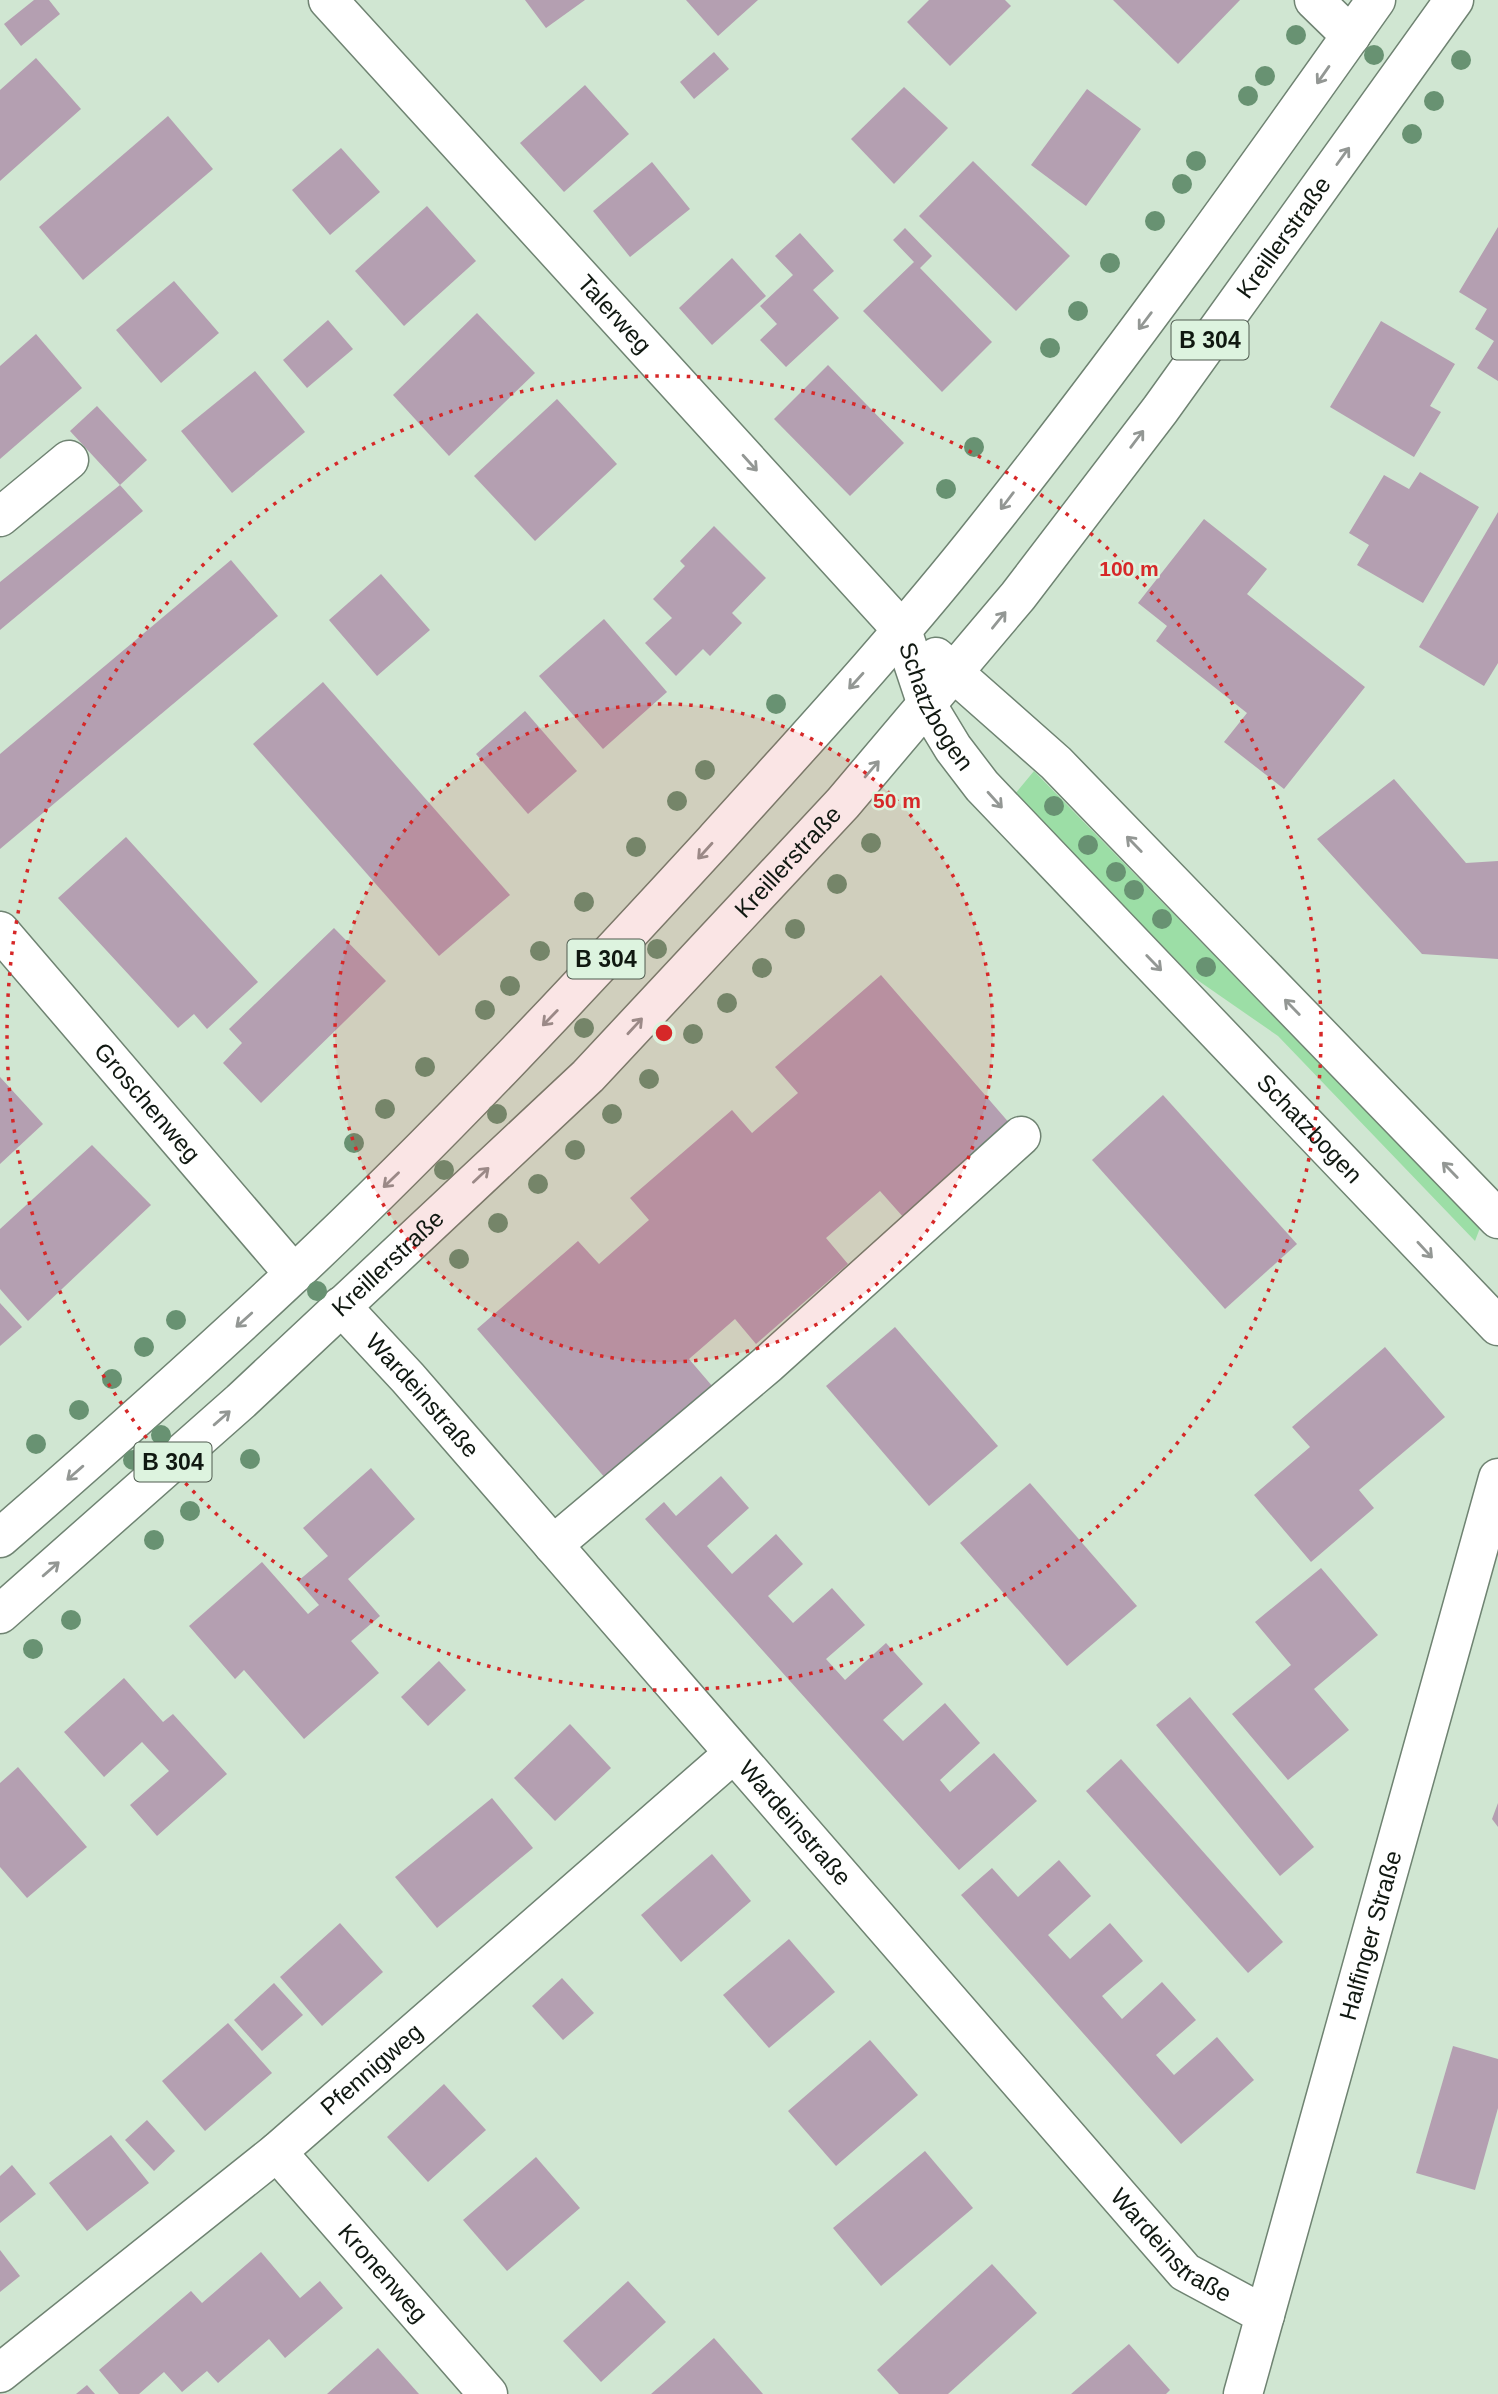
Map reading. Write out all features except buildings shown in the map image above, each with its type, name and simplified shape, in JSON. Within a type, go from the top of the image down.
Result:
[{"type":"main road","name":"Talerweg","points":[[328,0],[902,630]]},
{"type":"main road","points":[[1314,0],[1351,36]]},
{"type":"main road","name":"B 304","points":[[0,1538],[118,1435],[294,1274],[440,1132],[579,989],[902,630],[987,527],[1186,266],[1377,0]]},
{"type":"main road","name":"Kreillerstraße","points":[[0,1614],[242,1401],[588,1076],[843,803],[956,673],[1160,410],[1454,0]]},
{"type":"main road","points":[[0,517],[69,460]]},
{"type":"main road","name":"Schatzbogen","points":[[902,630],[956,673],[1056,763],[1498,1219]]},
{"type":"main road","name":"Schatzbogen","points":[[902,630],[928,705],[953,748],[1003,808],[1227,1039],[1498,1326]]},
{"type":"main road","name":"Groschenweg","points":[[0,930],[294,1274]]},
{"type":"main road","points":[[552,1545],[768,1364],[1021,1136]]},
{"type":"main road","name":"Wardeinstraße","points":[[341,1306],[1185,2272],[1265,2315]]},
{"type":"main road","name":"Halfinger Straße","points":[[1243,2394],[1498,1478]]},
{"type":"main road","name":"Pfennigweg","points":[[0,2373],[277,2151],[733,1754]]},
{"type":"main road","name":"Kronenweg","points":[[277,2151],[488,2394]]},
{"type":"green space","points":[[1034,771],[1480,1228],[1475,1241],[1278,1036],[1193,977],[1015,794]]}]
